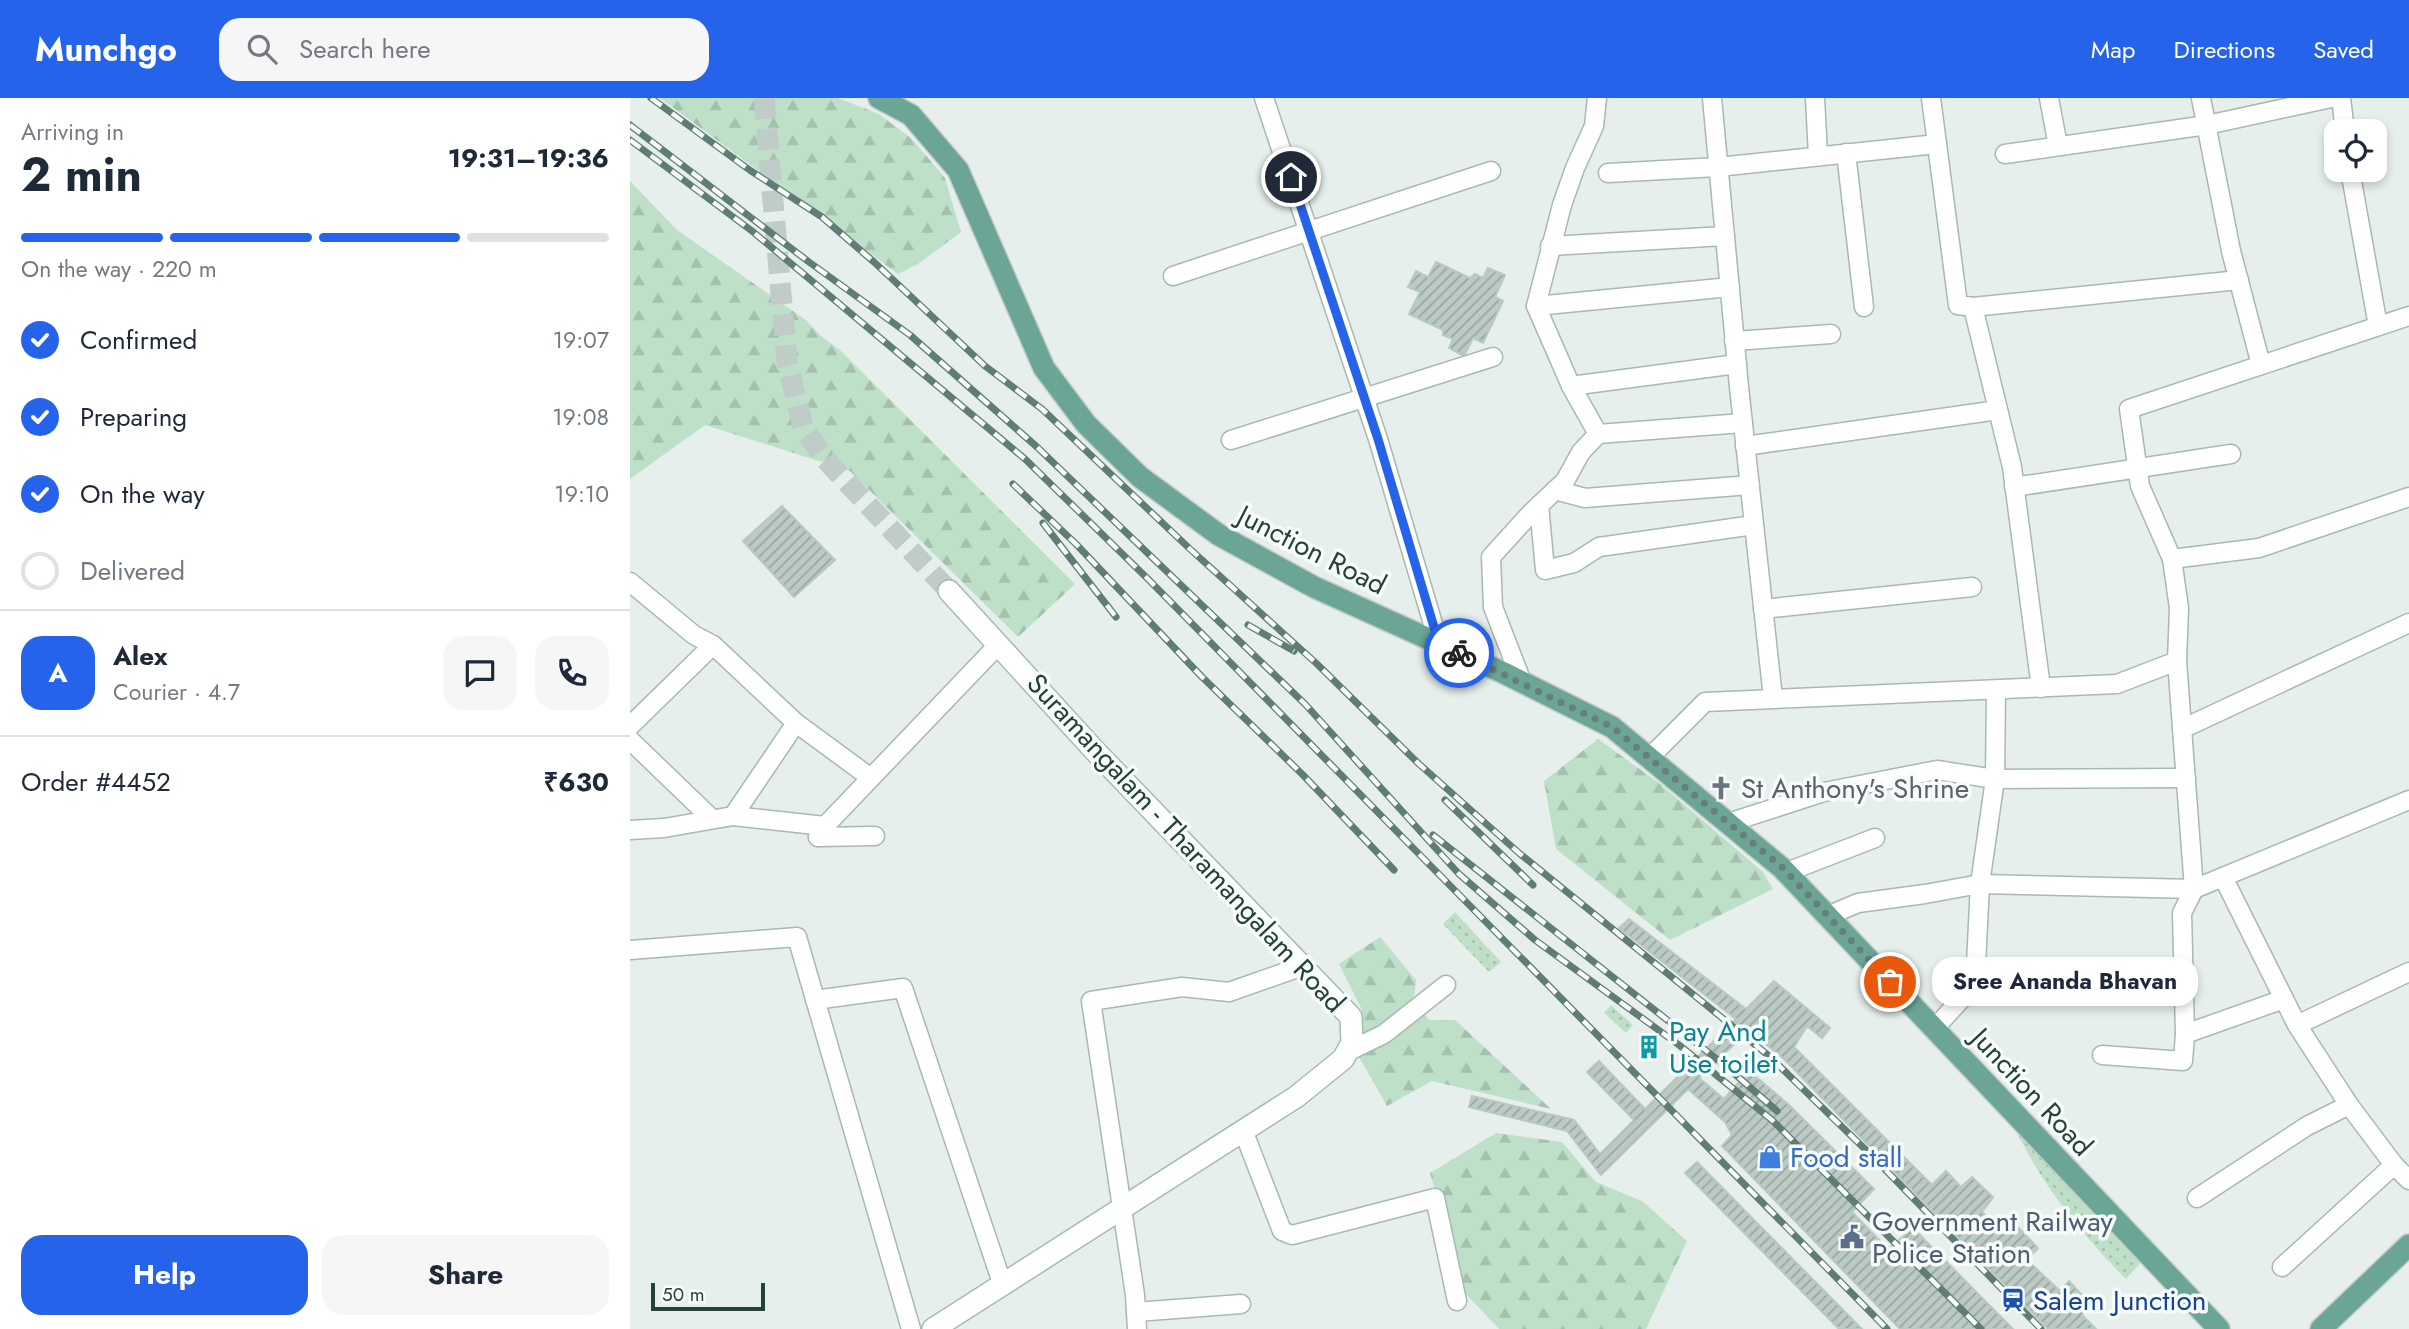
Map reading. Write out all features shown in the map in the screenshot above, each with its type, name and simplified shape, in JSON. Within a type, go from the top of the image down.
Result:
[{"type":"main road","name":"Junction Road","points":[[879,98],[911,115],[958,170],[1044,368],[1086,424],[1140,477],[1219,535],[1314,587],[1522,682],[1612,727],[1787,872],[2219,1329]]},
{"type":"main road","name":"Suramangalam - Tharamangalam Road","points":[[933,1329],[1296,1097],[1343,1059],[1352,1043],[1351,1017],[1096,752],[949,591]]},
{"type":"main road","points":[[2321,1329],[2409,1245]]},
{"type":"street","points":[[1264,98],[1365,398],[1439,644]]},
{"type":"street","points":[[1597,98],[1594,126],[1575,168],[1550,246],[1536,306],[1571,386],[1598,434]]},
{"type":"street","points":[[1712,98],[1734,341],[1773,698]]},
{"type":"street","points":[[1815,98],[1818,156]]},
{"type":"street","points":[[1931,98],[1958,305],[1973,307],[2239,280]]},
{"type":"street","points":[[2049,98],[2058,146]]},
{"type":"street","points":[[2201,98],[2239,280],[2261,365]]},
{"type":"street","points":[[2005,154],[2207,125],[2331,98]]},
{"type":"street","points":[[2341,98],[2344,119]]},
{"type":"street","points":[[1608,173],[1718,167],[1937,144]]},
{"type":"street","points":[[1846,153],[1864,307]]},
{"type":"street","points":[[1173,276],[1491,171]]},
{"type":"street","points":[[2352,182],[2378,326]]},
{"type":"street","points":[[1550,246],[1725,236]]},
{"type":"street","points":[[1536,306],[1730,287]]},
{"type":"street","points":[[1973,307],[2014,487],[2041,688]]},
{"type":"street","points":[[2102,1055],[2183,1060],[2185,1034],[2182,913],[2194,889],[2177,661],[2179,608],[2172,559],[2140,486],[2129,409],[2409,316]]},
{"type":"street","points":[[1734,341],[1831,334]]},
{"type":"street","points":[[1231,440],[1493,358]]},
{"type":"street","points":[[1571,386],[1737,364]]},
{"type":"street","points":[[1745,446],[1998,410]]},
{"type":"street","points":[[1522,682],[1493,607],[1492,557],[1564,481],[1581,452],[1598,434],[1743,423]]},
{"type":"street","points":[[2014,487],[2231,454]]},
{"type":"street","points":[[1555,490],[1585,498],[1749,485]]},
{"type":"street","points":[[2172,559],[2259,548],[2409,497]]},
{"type":"street","points":[[1539,505],[1545,570],[1574,564],[1599,547],[1754,525]]},
{"type":"street","points":[[630,582],[694,635],[713,645],[796,723],[871,778]]},
{"type":"street","points":[[1763,609],[1972,587]]},
{"type":"street","points":[[2182,729],[2409,623]]},
{"type":"street","points":[[630,726],[713,645]]},
{"type":"street","points":[[876,836],[818,837],[825,826],[999,645]]},
{"type":"street","points":[[1649,758],[1705,702],[2117,684],[2177,661]]},
{"type":"street","points":[[1934,1028],[1975,984],[1980,884],[1995,779],[1996,690]]},
{"type":"street","points":[[733,816],[796,723]]},
{"type":"street","points":[[630,740],[712,819]]},
{"type":"street","points":[[1728,823],[1824,792],[1937,770],[1995,779],[2186,778]]},
{"type":"street","points":[[1827,916],[1858,903],[1980,884],[2194,889],[2409,800]]},
{"type":"street","points":[[630,830],[733,816],[825,826]]},
{"type":"street","points":[[1787,872],[1875,838]]},
{"type":"street","points":[[2223,877],[2297,1025],[2349,1105],[2409,1180]]},
{"type":"street","points":[[630,950],[797,937],[911,1329]]},
{"type":"street","points":[[1241,1304],[1136,1320],[1091,1001],[1182,987],[1229,992],[1303,967]]},
{"type":"street","points":[[2297,1025],[2409,972]]},
{"type":"street","points":[[1347,1052],[1384,1034],[1447,985]]},
{"type":"street","points":[[815,1000],[903,988],[1002,1283]]},
{"type":"street","points":[[2185,1034],[2284,999]]},
{"type":"street","points":[[2197,1198],[2307,1126],[2349,1105]]},
{"type":"street","points":[[1243,1130],[1282,1231],[1292,1236],[1435,1198],[1457,1301]]},
{"type":"street","points":[[2282,1267],[2395,1165]]},
{"type":"green space","points":[[660,98],[838,98],[879,114],[912,139],[945,178],[961,232],[918,264],[898,274]]},
{"type":"green space","points":[[630,181],[677,230],[806,320],[841,351],[1075,584],[1018,637],[850,471],[705,425],[630,479]]},
{"type":"green space","points":[[1598,739],[1659,783],[1763,872],[1773,889],[1670,940],[1556,849],[1544,781]]},
{"type":"green space","points":[[1455,912],[1501,962],[1489,972],[1443,924]]},
{"type":"green space","points":[[1380,937],[1416,980],[1414,999],[1429,1020],[1455,1020],[1551,1109],[1432,1081],[1387,1106],[1356,1052],[1362,1010],[1339,964]]},
{"type":"green space","points":[[1611,1005],[1633,1025],[1626,1033],[1604,1013]]},
{"type":"green space","points":[[2015,1128],[2143,1260],[2126,1279],[2094,1245],[2050,1189]]},
{"type":"green space","points":[[1496,1133],[1562,1142],[1596,1182],[1642,1201],[1687,1241],[1646,1329],[1499,1329],[1464,1292],[1430,1173]]},
{"type":"building","points":[[1436,262],[1470,278],[1475,274],[1483,278],[1488,268],[1505,275],[1495,297],[1503,301],[1483,343],[1473,338],[1462,355],[1449,348],[1453,339],[1443,335],[1443,330],[1409,314],[1420,292],[1408,287],[1416,271],[1428,277]]},
{"type":"building","points":[[782,506],[835,560],[794,597],[743,541]]},
{"type":"building","points":[[1629,919],[1746,1009],[1774,981],[1830,1028],[1822,1038],[1807,1026],[1794,1047],[1932,1185],[1946,1171],[1961,1187],[1972,1177],[1993,1197],[1982,1212],[2004,1232],[2015,1224],[2038,1248],[2027,1260],[2060,1291],[2069,1281],[2090,1304],[2082,1315],[2096,1329],[2048,1329],[1784,1059],[1749,1030],[1699,1078],[1724,1099],[1749,1071],[1789,1105],[1874,1189],[1852,1212],[1888,1249],[1913,1228],[2013,1329],[1900,1329],[1722,1146],[1732,1135],[1725,1122],[1688,1089],[1601,1175],[1567,1131],[1469,1107],[1472,1096],[1574,1120],[1600,1154],[1634,1120],[1587,1072],[1599,1061],[1645,1109],[1736,1019],[1619,928]]},
{"type":"building","points":[[1697,1162],[1862,1329],[1839,1329],[1685,1173]]},
{"type":"tunnel","points":[[764,98],[787,362],[803,427],[825,459],[949,591]]},
{"type":"railway","points":[[651,98],[751,171],[822,217],[985,366],[1042,409],[1316,663],[1419,764],[1519,853],[1769,1056],[1870,1154],[2041,1329]]},
{"type":"railway","points":[[630,125],[809,262],[910,335],[1037,447],[1305,704],[1459,874],[1535,940],[1679,1045],[1772,1120],[1981,1329]]},
{"type":"railway","points":[[630,140],[752,231],[1025,459],[1148,579],[1887,1329]]},
{"type":"railway","points":[[1013,484],[1076,544],[1201,676],[1303,775],[1394,870]]},
{"type":"railway","points":[[1043,523],[1116,617]]},
{"type":"railway","points":[[1248,625],[1294,651]]},
{"type":"railway","points":[[1445,800],[1533,885]]},
{"type":"railway","points":[[1433,835],[1728,1068],[1777,1111]]},
{"type":"way so far","points":[[1459,653],[1612,727],[1783,868],[1890,982]]},
{"type":"place","name":"St Anthony's Shrine","points":[[1721,788]]},
{"type":"place","name":"Sree Ananda Bhavan","points":[[1890,982]]},
{"type":"place","name":"Pay And Use toilet","points":[[1649,1047]]},
{"type":"place","name":"Food stall","points":[[1770,1157]]},
{"type":"place","name":"Government Railway Police Station","points":[[1852,1237]]},
{"type":"place","name":"Salem Junction","points":[[2013,1300]]},
{"type":"route","points":[[1291,177],[1378,439],[1439,644],[1459,653]]}]
